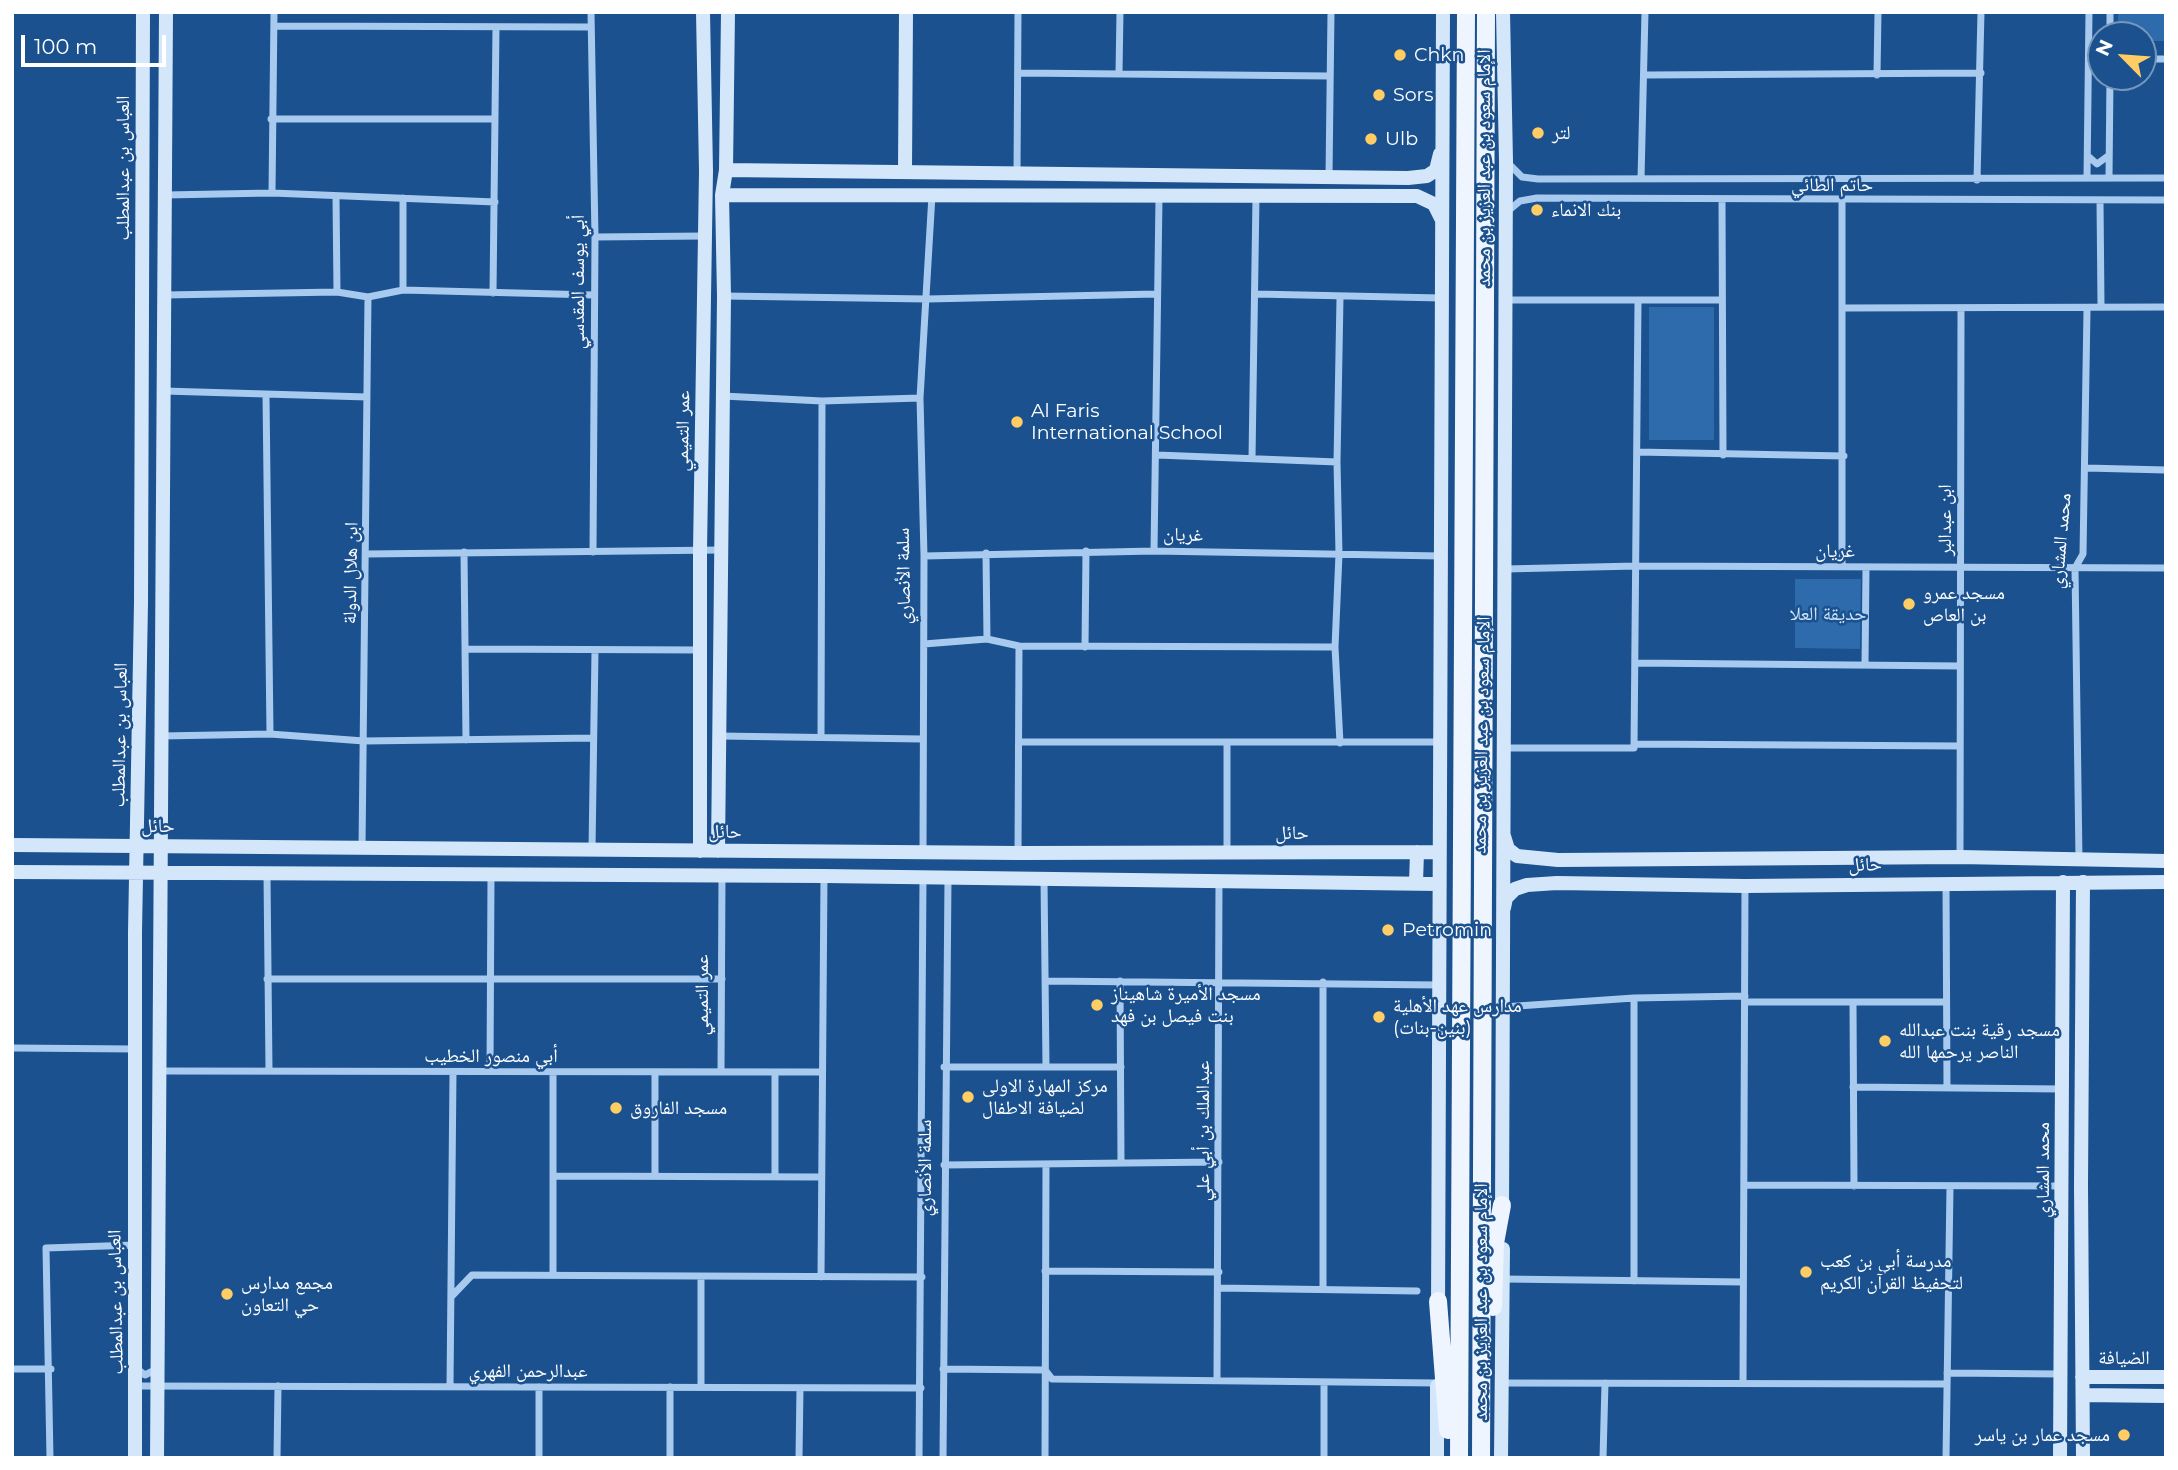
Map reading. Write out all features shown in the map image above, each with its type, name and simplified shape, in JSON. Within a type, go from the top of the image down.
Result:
[{"type":"main road","name":"الإمام سعود بن عبد العزيز بن محمد","points":[[1458,1458],[1466,12]]},
{"type":"main road","name":"الإمام سعود بن عبد العزيز بن محمد","points":[[1481,1458],[1486,12]]},
{"type":"main road","points":[[1481,1421],[1491,1356],[1495,1243],[1502,1205]]},
{"type":"main road","points":[[1438,1301],[1452,1458]]},
{"type":"street","name":"العباس بن عبدالمطلب","points":[[143,12],[135,1049],[136,1368],[146,1395],[157,1458]]},
{"type":"street","name":"العباس بن عبدالمطلب","points":[[135,1458],[146,1395],[157,1369],[166,12]]},
{"type":"street","points":[[272,193],[274,12]]},
{"type":"street","name":"أبي يوسف المقدسي","points":[[591,12],[595,237],[593,552]]},
{"type":"street","name":"عمر التميمي","points":[[700,851],[700,551],[706,171],[703,12]]},
{"type":"street","points":[[719,851],[724,296],[722,195],[726,170],[728,12]]},
{"type":"street","points":[[905,170],[906,12]]},
{"type":"street","points":[[1017,174],[1018,12]]},
{"type":"street","points":[[1119,73],[1121,12]]},
{"type":"street","points":[[1328,176],[1331,12]]},
{"type":"street","points":[[1437,1458],[1443,12]]},
{"type":"street","name":"الإمام سعود بن عبد العزيز بن محمد","points":[[1501,1458],[1501,919],[1506,300],[1503,12]]},
{"type":"street","points":[[1641,179],[1646,75],[1645,12]]},
{"type":"street","points":[[1877,75],[1878,12]]},
{"type":"street","points":[[1977,180],[1981,12]]},
{"type":"street","points":[[2087,177],[2089,12]]},
{"type":"street","points":[[274,26],[591,27]]},
{"type":"street","points":[[493,293],[496,27]]},
{"type":"street","points":[[1018,73],[1329,76]]},
{"type":"street","points":[[1646,75],[1981,73]]},
{"type":"street","points":[[2109,178],[2110,91]]},
{"type":"street","points":[[271,119],[495,119]]},
{"type":"street","points":[[706,171],[905,170],[1017,174],[1427,176],[1436,170],[1443,146]]},
{"type":"street","points":[[2087,156],[2097,164],[2104,162],[2109,155]]},
{"type":"street","name":"حاتم الطائي","points":[[1506,161],[1522,177],[1538,179],[2166,178]]},
{"type":"street","points":[[1537,198],[1532,189],[1538,179]]},
{"type":"street","points":[[165,195],[272,193],[495,202]]},
{"type":"street","points":[[722,195],[1159,198],[1417,196],[1434,204],[1443,223]]},
{"type":"street","name":"سلمة الأنصاري","points":[[923,852],[924,556],[920,398],[932,195]]},
{"type":"street","points":[[336,197],[337,292]]},
{"type":"street","points":[[1252,458],[1256,197]]},
{"type":"street","points":[[403,198],[403,290]]},
{"type":"street","points":[[1154,551],[1159,198]]},
{"type":"street","name":"حاتم الطائي","points":[[1506,216],[1512,204],[1537,198],[2166,200]]},
{"type":"street","points":[[1722,200],[1723,455]]},
{"type":"street","points":[[2100,200],[2101,305]]},
{"type":"street","points":[[1842,201],[1842,567]]},
{"type":"street","points":[[595,237],[705,236]]},
{"type":"street","points":[[164,295],[337,292],[368,298],[403,290],[593,295]]},
{"type":"street","points":[[724,296],[927,299],[1156,294]]},
{"type":"street","points":[[1256,294],[1340,298],[1441,298]]},
{"type":"street","name":"ابن هلال الدولة","points":[[362,848],[368,298]]},
{"type":"street","points":[[1340,298],[1337,462],[1339,554],[1335,648],[1340,743]]},
{"type":"street","points":[[1506,300],[1721,300]]},
{"type":"street","points":[[1634,746],[1638,302]]},
{"type":"street","points":[[1844,308],[2087,310],[2101,305],[2166,307]]},
{"type":"street","name":"ابن عبدالبر","points":[[1960,857],[1961,309]]},
{"type":"street","name":"محمد المشاري","points":[[2078,860],[2075,568],[2083,554],[2087,310]]},
{"type":"street","points":[[164,391],[367,397]]},
{"type":"street","points":[[266,395],[270,734]]},
{"type":"street","points":[[723,396],[822,401],[920,398]]},
{"type":"street","points":[[821,737],[822,401]]},
{"type":"street","points":[[1637,452],[1844,456]]},
{"type":"street","points":[[1157,455],[1337,462]]},
{"type":"street","points":[[2086,468],[2166,470]]},
{"type":"street","points":[[367,554],[722,550]]},
{"type":"street","points":[[1085,647],[1086,551]]},
{"type":"street","name":"غريان","points":[[924,556],[1154,551],[1441,556]]},
{"type":"street","points":[[464,552],[466,740]]},
{"type":"street","points":[[986,553],[987,639]]},
{"type":"street","name":"غريان","points":[[1504,569],[1636,566],[2166,568]]},
{"type":"street","points":[[1865,665],[1866,566]]},
{"type":"street","points":[[924,644],[987,639],[1019,646],[1335,648]]},
{"type":"street","points":[[1018,853],[1019,646]]},
{"type":"street","points":[[466,649],[702,650]]},
{"type":"street","points":[[592,850],[594,651]]},
{"type":"street","points":[[1635,663],[1960,666]]},
{"type":"street","points":[[162,736],[270,734],[364,741],[593,738]]},
{"type":"street","points":[[720,736],[922,738]]},
{"type":"street","points":[[1020,742],[1439,742]]},
{"type":"street","points":[[1227,743],[1227,852]]},
{"type":"street","points":[[1503,748],[1960,746]]},
{"type":"street","name":"حائل","points":[[1502,831],[1508,849],[1517,856],[1542,859],[1960,857],[2166,861]]},
{"type":"street","name":"حائل","points":[[12,845],[1018,853],[1438,852]]},
{"type":"street","points":[[1416,883],[1417,852]]},
{"type":"street","points":[[1539,884],[1528,873],[1534,862],[1542,859]]},
{"type":"street","points":[[2140,861],[2140,882]]},
{"type":"street","points":[[12,872],[722,875],[1438,884]]},
{"type":"street","points":[[267,875],[269,1070]]},
{"type":"street","name":"عمر التميمي","points":[[722,875],[722,1072]]},
{"type":"street","points":[[490,1071],[491,876]]},
{"type":"street","points":[[821,1276],[824,876]]},
{"type":"street","name":"سلمة الأنصاري","points":[[919,1458],[923,879]]},
{"type":"street","name":"سلمة الأنصاري","points":[[943,1458],[944,1067],[948,879]]},
{"type":"street","points":[[1044,879],[1046,1067]]},
{"type":"street","name":"عبدالملك بن أبي علي","points":[[1217,1380],[1220,881]]},
{"type":"street","name":"محمد المشاري","points":[[2060,1458],[2063,882]]},
{"type":"street","name":"محمد المشاري","points":[[2084,882],[2081,1185],[2084,1458]]},
{"type":"street","name":"حائل","points":[[1501,919],[1506,898],[1516,889],[1539,884],[1745,886],[2166,882]]},
{"type":"street","points":[[1946,883],[1947,1088]]},
{"type":"street","points":[[1743,1383],[1745,886]]},
{"type":"street","points":[[2063,913],[2065,903],[2072,898],[2080,902],[2083,912]]},
{"type":"street","points":[[267,979],[722,979]]},
{"type":"street","points":[[1046,981],[1438,985]]},
{"type":"street","points":[[1120,981],[1121,1163]]},
{"type":"street","points":[[1323,1289],[1324,982]]},
{"type":"street","points":[[1502,1007],[1634,998],[1853,1003],[1947,1002]]},
{"type":"street","points":[[1634,998],[1634,1281]]},
{"type":"street","points":[[1853,1003],[1854,1186]]},
{"type":"street","points":[[12,1048],[135,1049]]},
{"type":"street","points":[[944,1067],[1121,1067]]},
{"type":"street","name":"أبي منصور الخطيب","points":[[160,1071],[822,1072]]},
{"type":"street","points":[[553,1072],[553,1274]]},
{"type":"street","points":[[655,1072],[655,1176]]},
{"type":"street","points":[[450,1387],[453,1073]]},
{"type":"street","points":[[775,1073],[775,1177]]},
{"type":"street","points":[[1853,1087],[2063,1089]]},
{"type":"street","points":[[944,1165],[1219,1163]]},
{"type":"street","points":[[1045,1458],[1046,1164]]},
{"type":"street","points":[[553,1176],[821,1177]]},
{"type":"street","points":[[1744,1185],[2081,1185]]},
{"type":"street","points":[[1946,1458],[1950,1187]]},
{"type":"street","points":[[50,1458],[51,1369],[46,1248],[135,1245]]},
{"type":"street","points":[[1045,1271],[1219,1272]]},
{"type":"street","points":[[451,1297],[472,1275],[922,1277]]},
{"type":"street","points":[[701,1277],[701,1387]]},
{"type":"street","points":[[1503,1279],[1744,1282]]},
{"type":"street","points":[[1219,1288],[1417,1291]]},
{"type":"street","points":[[136,1368],[145,1375],[157,1369]]},
{"type":"street","points":[[12,1369],[51,1369]]},
{"type":"street","points":[[943,1369],[1045,1370]]},
{"type":"street","points":[[1045,1370],[1052,1379],[1437,1383]]},
{"type":"street","points":[[1947,1373],[2062,1374]]},
{"type":"street","name":"الضيافة","points":[[2082,1377],[2166,1377]]},
{"type":"street","points":[[2111,1377],[2102,1380],[2098,1387],[2111,1395]]},
{"type":"street","points":[[1324,1382],[1324,1458]]},
{"type":"street","points":[[1502,1383],[1947,1384]]},
{"type":"street","points":[[1604,1458],[1605,1383]]},
{"type":"street","points":[[278,1386],[278,1458]]},
{"type":"street","name":"عبدالرحمن الفهري","points":[[146,1395],[278,1386],[921,1388]]},
{"type":"street","points":[[539,1387],[539,1458]]},
{"type":"street","points":[[670,1387],[670,1458]]},
{"type":"street","points":[[799,1458],[800,1388]]},
{"type":"street","name":"الضيافة","points":[[2082,1395],[2166,1396]]},
{"type":"green space","points":[[2118,12],[2166,12],[2166,41],[2157,41],[2157,21],[2118,21]]},
{"type":"green space","points":[[1649,307],[1714,307],[1714,440],[1649,440]]},
{"type":"green space","name":"حديقة العلا","points":[[1795,579],[1861,579],[1860,649],[1795,648]]},
{"type":"place","name":"Chkn","points":[[1400,55]]},
{"type":"place","name":"Sors","points":[[1379,95]]},
{"type":"place","name":"لتر","points":[[1538,133]]},
{"type":"place","name":"Ulb","points":[[1371,139]]},
{"type":"place","name":"بنك الانماء","points":[[1537,210]]},
{"type":"place","name":"Al Faris International School","points":[[1017,422]]},
{"type":"place","name":"مسجد عمرو بن العاص","points":[[1909,604]]},
{"type":"place","name":"Petromin","points":[[1388,930]]},
{"type":"place","name":"مسجد الأميرة شاهيناز بنت فيصل بن فهد","points":[[1097,1005]]},
{"type":"place","name":"مدارس عهد الأهلية (بنين-بنات)","points":[[1379,1017]]},
{"type":"place","name":"مسجد رقية بنت عبدالله الناصر يرحمها الله","points":[[1885,1041]]},
{"type":"place","name":"مركز المهارة الاولى لضيافة الاطفال","points":[[968,1097]]},
{"type":"place","name":"مسجد الفاروق","points":[[616,1108]]},
{"type":"place","name":"مدرسة أبي بن كعب لتحفيظ القرآن الكريم","points":[[1806,1272]]},
{"type":"place","name":"مجمع مدارس حي التعاون","points":[[227,1294]]},
{"type":"place","name":"مسجد عمار بن ياسر","points":[[2124,1435]]}]
